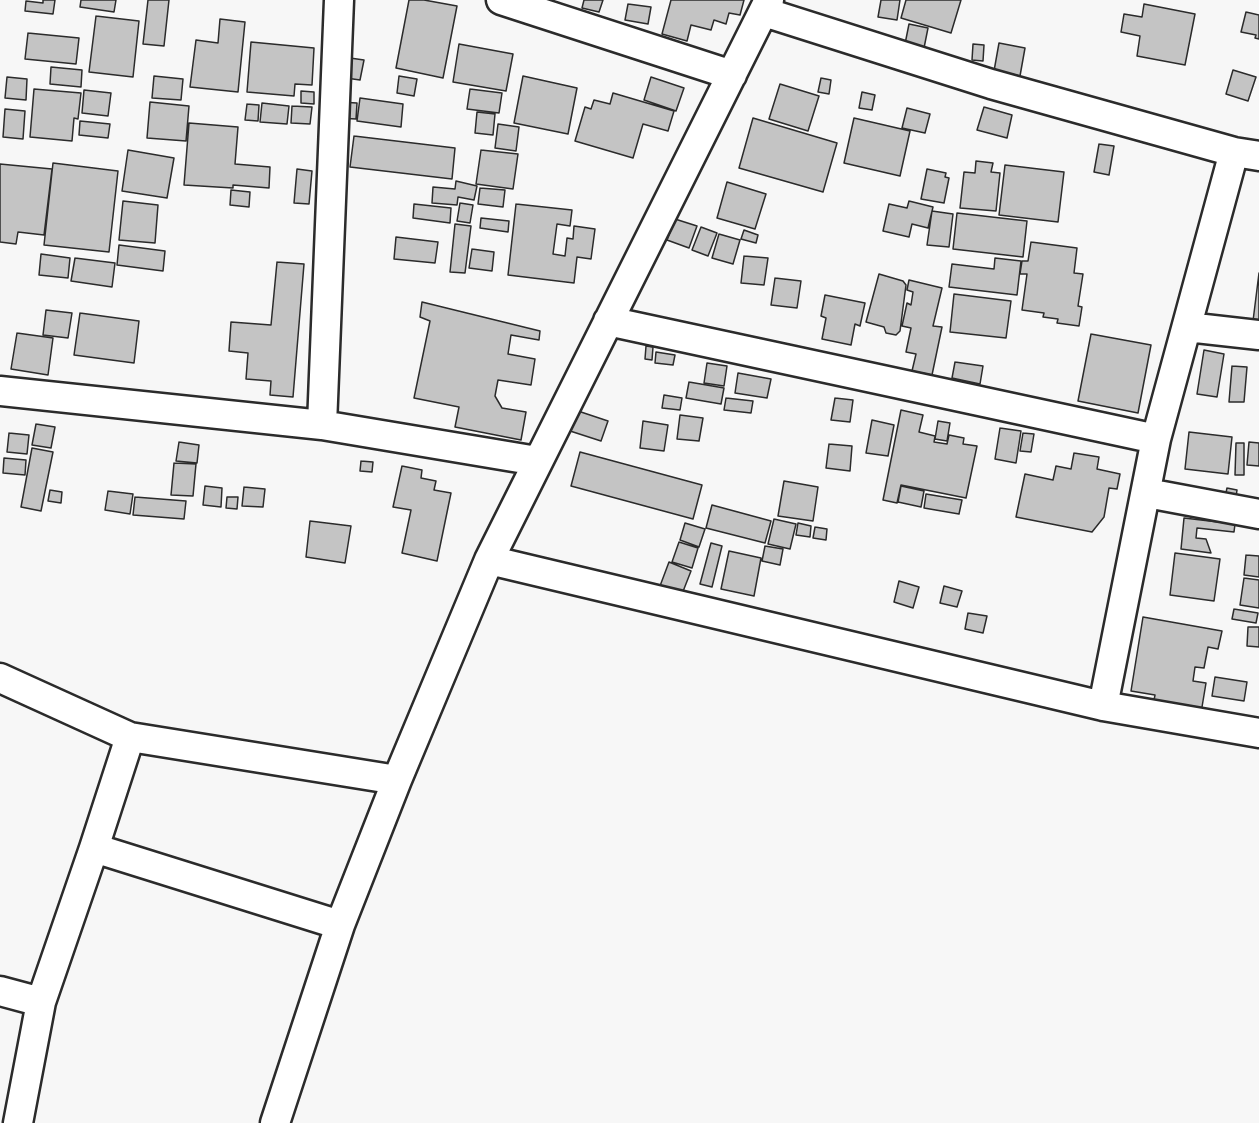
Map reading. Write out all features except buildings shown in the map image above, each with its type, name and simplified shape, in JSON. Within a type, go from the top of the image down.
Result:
[{"type":"street","points":[[322,425],[339,0]]},
{"type":"street","points":[[501,0],[732,75]]},
{"type":"street","points":[[274,1123],[340,925],[397,780],[489,560],[766,6],[972,79],[1246,154],[1187,327],[1156,439],[1103,706]]},
{"type":"street","points":[[608,321],[1156,439]]},
{"type":"street","points":[[1187,327],[1259,335]]},
{"type":"street","points":[[0,391],[322,425],[537,461]]},
{"type":"street","points":[[1147,493],[1259,513]]},
{"type":"street","points":[[489,560],[1103,706],[1259,733]]},
{"type":"street","points":[[0,678],[130,737],[397,780]]},
{"type":"street","points":[[18,1123],[41,1002],[130,737]]},
{"type":"street","points":[[94,848],[340,925]]},
{"type":"street","points":[[0,991],[41,1002]]}]
